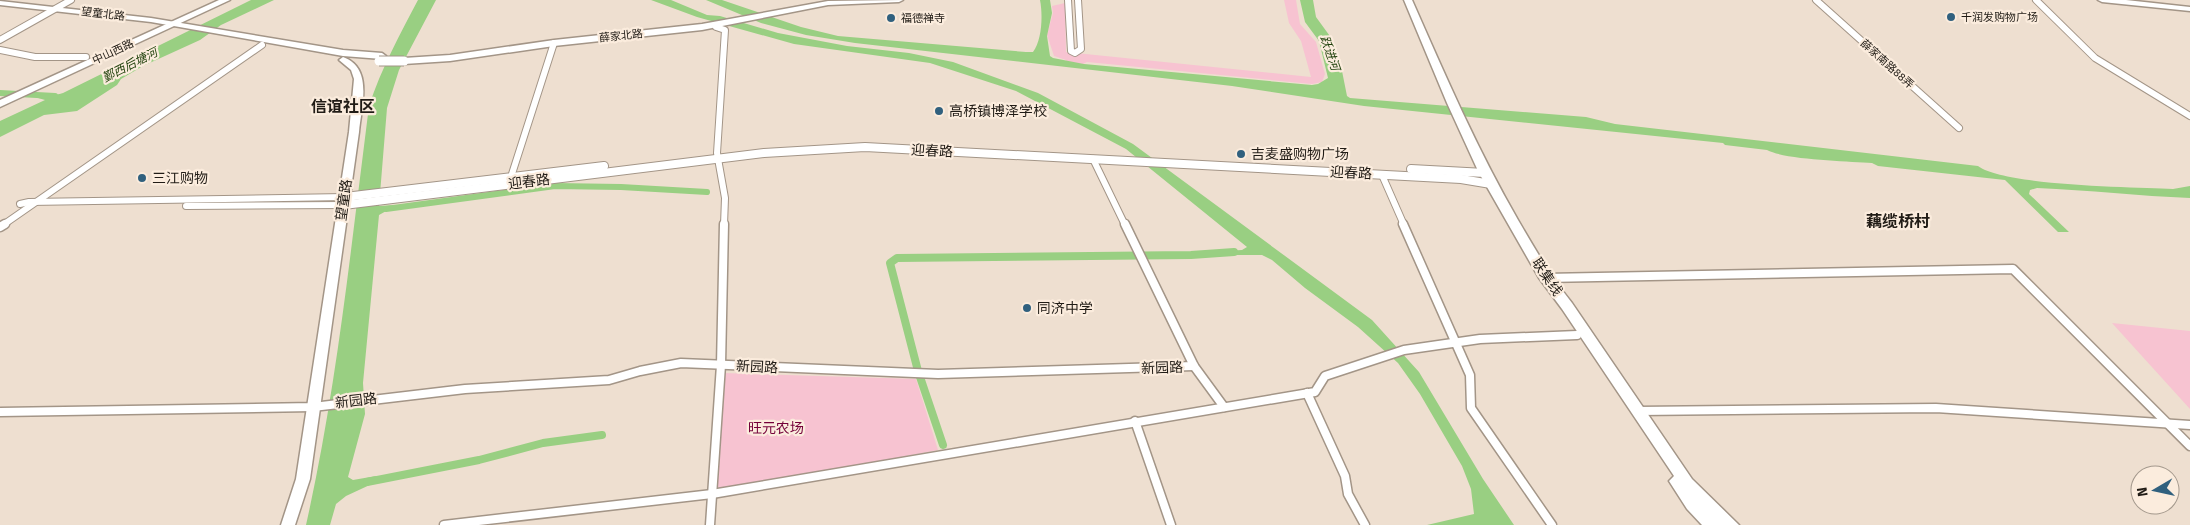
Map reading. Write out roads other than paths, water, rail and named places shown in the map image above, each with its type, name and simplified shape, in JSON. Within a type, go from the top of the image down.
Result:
[{"type":"main road","name":"中山西路","points":[[3,100],[37,87],[210,0]]},
{"type":"main road","name":"中山西路","points":[[3,100],[23,86],[153,26],[179,27],[226,0]]},
{"type":"main road","name":"薛家北路","points":[[342,60],[458,57],[554,43],[715,26],[821,2],[899,0]]},
{"type":"main road","name":"联集线","points":[[1399,0],[1484,178],[1577,335],[1693,505],[1724,524]]},
{"type":"main road","name":"联集线","points":[[1408,0],[1451,109]]},
{"type":"main road","points":[[2102,0],[2190,7]]},
{"type":"main road","points":[[2133,0],[2190,7]]},
{"type":"main road","name":"望童北路","points":[[0,3],[153,26]]},
{"type":"main road","name":"望童北路","points":[[0,8],[52,11],[163,25]]},
{"type":"main road","name":"薛家北路","points":[[405,58],[766,13]]},
{"type":"main road","points":[[179,27],[192,26],[215,34]]},
{"type":"main road","points":[[179,27],[342,60]]},
{"type":"main road","name":"薛家北路","points":[[215,34],[381,58]]},
{"type":"main road","name":"望童路","points":[[288,525],[303,479],[319,406],[344,201],[358,80],[355,69],[342,60]]},
{"type":"main road","name":"联集线","points":[[1484,178],[1545,278],[1567,306],[1687,483],[1724,524]]},
{"type":"street","points":[[0,40],[70,0]]},
{"type":"street","points":[[1068,0],[1071,50],[1075,53],[1081,49],[1078,0]]},
{"type":"street","name":"薛家南路88弄","points":[[1816,0],[1959,128]]},
{"type":"street","points":[[2036,0],[2100,62],[2190,116]]},
{"type":"street","points":[[710,525],[721,365],[725,198],[717,156],[725,30],[715,26]]},
{"type":"street","points":[[510,181],[554,43]]},
{"type":"street","points":[[0,222],[29,204],[259,44]]},
{"type":"street","points":[[0,50],[35,57],[86,57]]},
{"type":"street","name":"迎春路","points":[[344,201],[717,156],[768,147],[868,142],[1160,157],[1484,178]]},
{"type":"street","name":"迎春路","points":[[717,156],[866,147],[1461,179],[1484,178]]},
{"type":"street","points":[[1093,159],[1194,366],[1224,407]]},
{"type":"street","points":[[1382,174],[1470,375],[1471,408],[1552,525]]},
{"type":"street","points":[[0,227],[29,204],[344,201]]},
{"type":"street","points":[[1545,278],[2013,269],[2190,446]]},
{"type":"street","points":[[444,525],[712,494],[1314,392],[1325,376],[1404,350],[1480,339],[1577,335]]},
{"type":"street","name":"新园路","points":[[0,412],[319,406],[362,399],[465,389],[609,380],[640,371],[681,363],[902,374],[1194,366]]},
{"type":"street","points":[[1307,393],[1345,476],[1348,494],[1365,525]]},
{"type":"street","points":[[1638,412],[1936,408],[2190,425]]},
{"type":"street","points":[[1135,422],[1171,525]]},
{"type":"water","name":"鄞西后塘河","points":[[251,0],[274,0],[221,25],[200,40],[143,66],[121,79],[117,85],[77,111],[44,115],[0,137],[0,121],[45,100],[38,98],[63,93]]},
{"type":"water","points":[[418,0],[436,0],[399,70],[387,108],[379,206],[396,205],[396,209],[388,210],[379,215],[363,383],[365,414],[348,477],[353,480],[376,476],[374,483],[346,496],[336,504],[330,525],[306,525],[335,369],[369,106],[385,65]]},
{"type":"water","points":[[651,0],[671,0],[707,15],[720,16],[778,33],[847,46],[909,53],[953,62],[1038,93],[1133,144],[1372,320],[1419,372],[1483,479],[1514,525],[1427,525],[1474,514],[1471,489],[1462,466],[1420,394],[1398,363],[1358,327],[1305,288],[1272,260],[1262,255],[1227,255],[1225,251],[1242,250],[1247,247],[1126,149],[1016,91],[930,63],[794,44],[697,17]]},
{"type":"water","name":"跃进河","points":[[706,0],[722,0],[801,27],[838,36],[1033,52],[1041,27],[1040,0],[1050,0],[1052,13],[1047,36],[1050,56],[1053,58],[1084,64],[1312,85],[1328,78],[1319,41],[1305,22],[1300,0],[1313,0],[1316,17],[1332,39],[1335,54],[1342,71],[1347,96],[1350,98],[1586,117],[1615,124],[1978,166],[1993,173],[2041,182],[2173,189],[2190,186],[2190,198],[2037,188],[2030,190],[2029,194],[2069,232],[2058,232],[2005,180],[1878,166],[1872,163],[1802,158],[1767,150],[1725,145],[1723,143],[1364,106],[1232,86],[855,43],[806,35],[761,23]]},
{"type":"waterway","points":[[0,93],[55,96]]},
{"type":"waterway","points":[[386,209],[555,186],[621,187],[707,192]]},
{"type":"waterway","points":[[943,445],[918,371],[890,263],[897,258],[1191,255],[1234,252]]},
{"type":"waterway","points":[[367,482],[479,460],[543,443],[602,435]]},
{"type":"place","name":"千润发购物广场","points":[[1951,17]]},
{"type":"place","name":"福德禅寺","points":[[891,18]]},
{"type":"place","name":"高桥镇博泽学校","points":[[939,111]]},
{"type":"place","name":"吉麦盛购物广场","points":[[1241,154]]},
{"type":"place","name":"三江购物","points":[[142,178]]},
{"type":"place","name":"同济中学","points":[[1027,308]]},
{"type":"district","name":"信谊社区","points":[[343,106]]},
{"type":"district","name":"藕缆桥村","points":[[1898,221]]},
{"type":"park label","name":"旺元农场","points":[[776,428]]}]
